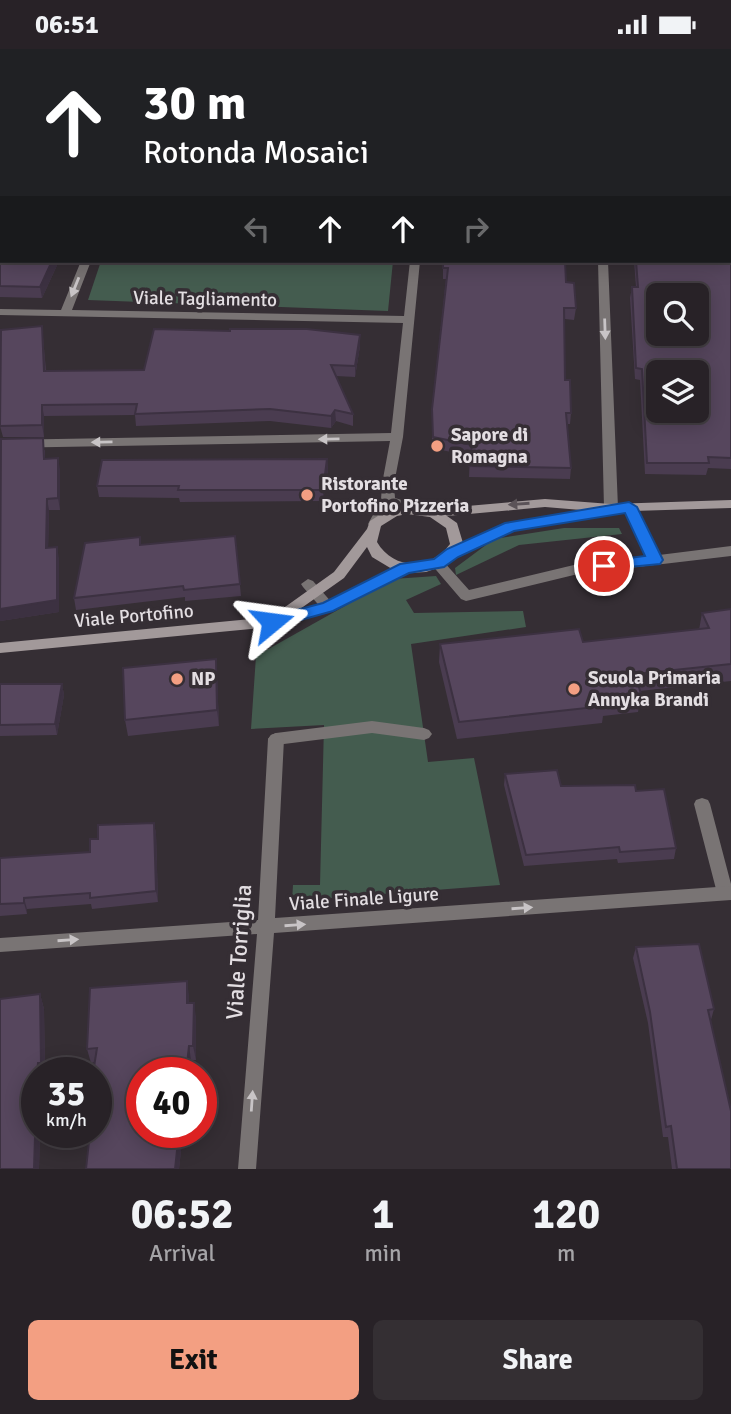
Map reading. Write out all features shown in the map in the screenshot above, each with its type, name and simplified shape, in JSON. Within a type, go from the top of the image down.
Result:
[{"type":"street","points":[[65,313],[85,263]]},
{"type":"street","points":[[272,622],[310,587],[339,575],[373,529],[387,500],[387,484],[397,437],[415,263]]},
{"type":"street","points":[[603,263],[611,508]]},
{"type":"street","name":"Viale Tagliamento","points":[[0,312],[409,320]]},
{"type":"street","points":[[0,444],[397,437]]},
{"type":"street","points":[[387,500],[427,512],[452,526],[457,544],[452,553]]},
{"type":"street","points":[[611,508],[511,527],[452,553],[438,564],[406,568],[381,559],[370,542],[373,529],[394,512],[545,503],[611,508],[729,503]]},
{"type":"street","points":[[629,507],[655,560]]},
{"type":"street","points":[[438,564],[466,596],[578,569],[731,551]]},
{"type":"street","name":"Viale Portofino","points":[[0,648],[272,622],[328,607],[406,568]]},
{"type":"street","points":[[310,587],[328,607]]},
{"type":"street","name":"Viale Torriglia","points":[[247,1169],[276,739],[372,727],[424,734]]},
{"type":"street","points":[[702,804],[728,893]]},
{"type":"street","name":"Viale Finale Ligure","points":[[0,944],[265,928],[728,893]]},
{"type":"green space","points":[[100,263],[393,263],[388,311],[88,300]]},
{"type":"green space","points":[[564,528],[619,528],[622,534],[519,545],[456,575],[455,568],[494,539]]},
{"type":"green space","points":[[436,576],[441,584],[406,600],[414,613],[523,611],[526,627],[411,644],[428,762],[474,758],[500,885],[292,901],[293,885],[320,885],[324,725],[251,729],[256,656],[393,579]]},
{"type":"building","points":[[0,263],[51,263],[40,287],[0,286]]},
{"type":"building","points":[[443,263],[565,263],[566,282],[574,283],[576,308],[564,308],[565,380],[570,380],[571,413],[566,413],[571,468],[469,466],[472,445],[433,437],[432,409],[448,268],[443,268]]},
{"type":"building","points":[[636,263],[731,263],[731,458],[708,457],[709,463],[647,463],[642,369],[636,368],[632,287],[638,287]]},
{"type":"building","points":[[42,326],[44,371],[144,370],[154,329],[307,329],[360,335],[355,366],[331,365],[353,414],[335,410],[331,416],[270,409],[135,414],[137,404],[42,405],[42,425],[0,426],[1,330]]},
{"type":"building","points":[[43,438],[44,459],[58,458],[58,498],[47,499],[46,548],[57,547],[57,600],[0,609],[1,439]]},
{"type":"building","points":[[327,459],[323,490],[178,490],[179,486],[97,486],[102,460]]},
{"type":"building","points":[[235,536],[240,584],[184,590],[183,586],[74,598],[85,543],[140,537],[140,545]]},
{"type":"building","points":[[731,609],[731,664],[635,674],[641,694],[603,699],[605,706],[459,722],[440,644],[579,629],[583,642],[709,628],[702,613]]},
{"type":"building","points":[[216,659],[217,710],[125,720],[123,668]]},
{"type":"building","points":[[0,684],[62,684],[55,724],[0,725]]},
{"type":"building","points":[[557,770],[561,786],[635,785],[636,791],[664,789],[676,848],[620,852],[619,847],[526,855],[505,774]]},
{"type":"building","points":[[154,823],[156,891],[90,898],[90,893],[24,898],[24,903],[0,904],[0,858],[90,852],[90,839],[98,839],[98,825]]},
{"type":"building","points":[[699,944],[714,1009],[708,1010],[731,1111],[731,1169],[677,1169],[671,1126],[666,1127],[650,1012],[636,947]]},
{"type":"building","points":[[187,981],[187,1003],[194,1003],[193,1046],[189,1046],[188,1057],[126,1057],[126,1148],[177,1148],[175,1169],[86,1169],[88,1148],[112,1148],[112,1057],[96,1057],[97,1048],[87,1049],[90,988]]},
{"type":"building","points":[[40,994],[41,1057],[21,1057],[21,1148],[35,1148],[34,1169],[0,1169],[0,999]]},
{"type":"place","name":"Sapore di Romagna","points":[[437,446]]},
{"type":"place","name":"Ristorante Portofino Pizzeria","points":[[307,495]]},
{"type":"place","name":"NP","points":[[177,679]]},
{"type":"place","name":"Scuola Primaria Annyka Brandi","points":[[574,689]]},
{"type":"route","points":[[272,622],[328,607],[359,589],[406,568],[419,569],[438,564],[452,553],[487,535],[511,527],[629,507],[655,560],[604,566]]}]
